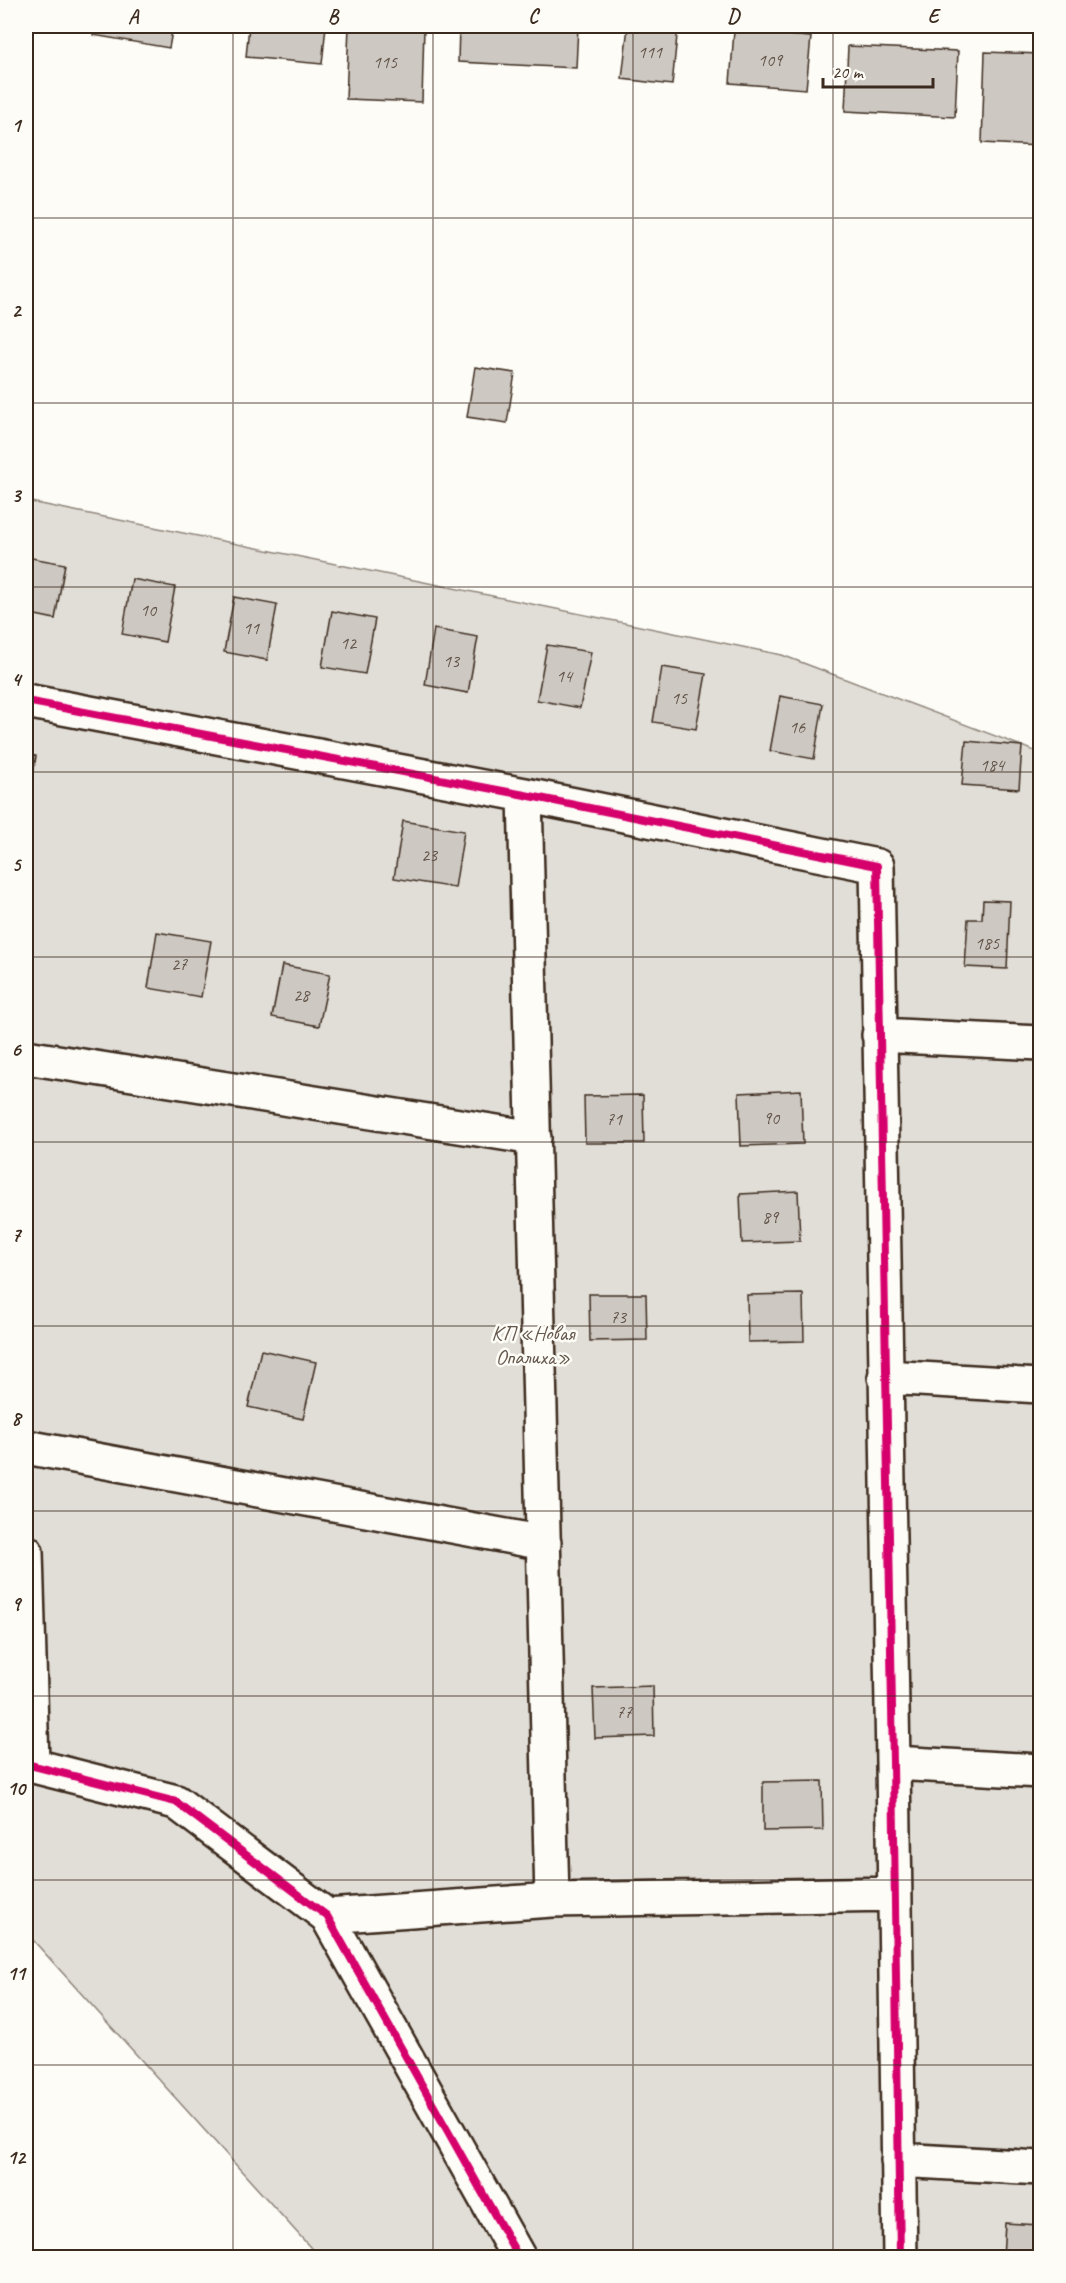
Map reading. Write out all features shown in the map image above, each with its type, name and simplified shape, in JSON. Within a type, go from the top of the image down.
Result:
[{"type":"street","points":[[26,702],[525,795],[877,866],[900,2258]]},
{"type":"street","points":[[525,795],[552,1900]]},
{"type":"street","points":[[879,1035],[1041,1043]]},
{"type":"street","points":[[26,1057],[534,1138]]},
{"type":"street","points":[[885,1377],[1041,1386]]},
{"type":"street","points":[[26,1447],[544,1543]]},
{"type":"street","points":[[26,1552],[28,1764],[176,1802],[327,1916],[519,2258]]},
{"type":"street","points":[[893,1762],[1041,1772]]},
{"type":"street","points":[[327,1916],[552,1900],[894,1894]]},
{"type":"street","points":[[898,2160],[1041,2168]]},
{"type":"green space","name":"КП «Новая Опалиха»","points":[[26,501],[782,655],[1040,753],[1040,2257],[319,2257],[32,1939],[26,1938]]},
{"type":"building","points":[[95,26],[173,26],[169,48],[93,35]]},
{"type":"building","points":[[249,26],[326,26],[322,64],[246,57]]},
{"type":"building","points":[[349,26],[424,26],[422,102],[346,99]]},
{"type":"building","points":[[459,26],[578,26],[576,68],[458,62]]},
{"type":"building","points":[[628,26],[678,26],[672,85],[622,79]]},
{"type":"building","points":[[734,31],[811,37],[806,89],[730,83]]},
{"type":"building","points":[[848,46],[958,51],[955,117],[845,111]]},
{"type":"building","points":[[985,52],[1040,54],[1040,146],[982,143]]},
{"type":"building","points":[[475,367],[515,373],[507,423],[467,417]]},
{"type":"building","points":[[26,557],[65,564],[55,619],[26,613]]},
{"type":"building","points":[[132,579],[175,587],[165,642],[122,634]]},
{"type":"building","points":[[234,597],[277,605],[267,660],[224,652]]},
{"type":"building","points":[[332,611],[375,619],[365,674],[322,667]]},
{"type":"building","points":[[434,629],[478,637],[468,693],[425,685]]},
{"type":"building","points":[[547,645],[591,652],[580,708],[537,700]]},
{"type":"building","points":[[662,667],[706,674],[696,729],[653,722]]},
{"type":"building","points":[[780,696],[823,704],[814,759],[770,751]]},
{"type":"building","points":[[966,741],[1022,746],[1019,789],[962,785]]},
{"type":"building","points":[[26,754],[36,756],[26,820]]},
{"type":"building","points":[[403,821],[464,831],[455,888],[394,878]]},
{"type":"building","points":[[983,900],[1010,901],[1007,969],[965,967],[968,919],[982,919]]},
{"type":"building","points":[[157,932],[211,941],[201,997],[148,988]]},
{"type":"building","points":[[282,965],[330,974],[319,1026],[272,1017]]},
{"type":"building","points":[[801,1090],[803,1144],[741,1146],[739,1093]]},
{"type":"building","points":[[643,1095],[644,1143],[585,1143],[584,1096]]},
{"type":"building","points":[[798,1191],[800,1241],[742,1243],[740,1194]]},
{"type":"building","points":[[589,1294],[646,1294],[647,1340],[590,1341]]},
{"type":"building","points":[[803,1294],[804,1341],[748,1342],[747,1295]]},
{"type":"building","points":[[261,1350],[316,1362],[303,1419],[248,1407]]},
{"type":"building","points":[[653,1686],[654,1736],[595,1738],[593,1688]]},
{"type":"building","points":[[822,1781],[823,1830],[763,1831],[763,1782]]},
{"type":"building","points":[[1005,2223],[1040,2225],[1040,2258],[1003,2258]]},
{"type":"cycle path","points":[[26,701],[525,795],[877,866],[900,2258]]},
{"type":"cycle path","points":[[26,1764],[176,1802],[327,1916],[519,2258]]}]
